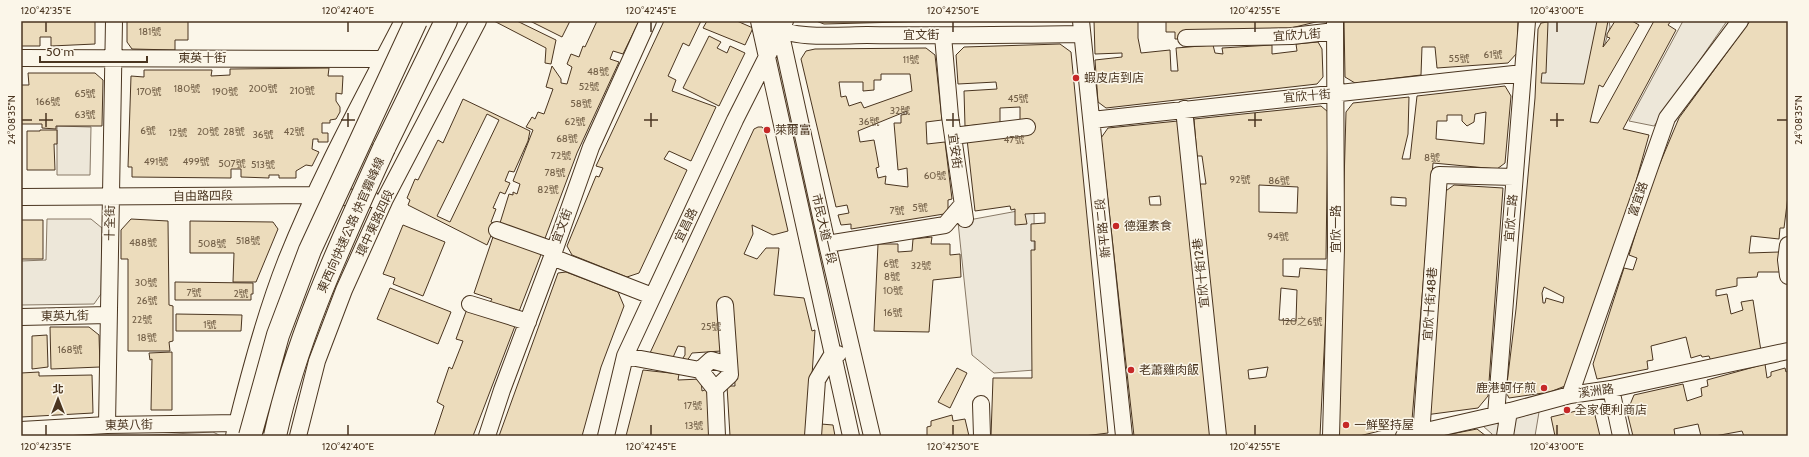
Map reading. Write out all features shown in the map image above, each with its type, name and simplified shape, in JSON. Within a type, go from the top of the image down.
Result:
[{"type":"highway","points":[[241,432],[310,250],[416,21]]},
{"type":"highway","name":"東西向快速公路 快官霧峰線","points":[[275,436],[280,414],[301,346],[325,281],[384,148],[446,21]]},
{"type":"street","name":"十全街","points":[[107,425],[114,21]]},
{"type":"street","points":[[241,432],[262,333],[285,262],[314,195],[403,21]]},
{"type":"street","name":"環中東路四段","points":[[298,436],[317,361],[344,290],[385,200],[478,21]]},
{"type":"street","name":"宜文街","points":[[487,436],[502,390],[591,147],[648,21]]},
{"type":"street","name":"市民大道一段","points":[[759,21],[832,356],[851,436]]},
{"type":"street","name":"宜文街","points":[[763,21],[809,34],[1082,28]]},
{"type":"street","name":"宜欣二路","points":[[1506,436],[1502,413],[1514,177],[1528,21]]},
{"type":"street","name":"富宜路","points":[[1570,395],[1667,118],[1740,21]]},
{"type":"street","name":"市民大道一段","points":[[781,25],[827,244],[872,436]]},
{"type":"street","name":"宜昌路","points":[[606,436],[625,356],[781,25]]},
{"type":"street","name":"宜欣九街","points":[[1186,38],[1292,36],[1335,26]]},
{"type":"street","name":"宜欣一路","points":[[1331,436],[1334,359],[1337,94],[1335,26]]},
{"type":"street","name":"新平路二段","points":[[1082,28],[1124,436]]},
{"type":"street","name":"宜安街","points":[[827,244],[945,225],[964,212],[953,136],[951,31]]},
{"type":"street","name":"東英十街","points":[[21,58],[384,59]]},
{"type":"street","name":"宜欣十街","points":[[1092,120],[1523,73]]},
{"type":"street","name":"宜欣十街12巷","points":[[1184,109],[1218,436]]},
{"type":"street","points":[[953,136],[1027,127]]},
{"type":"street","name":"宜欣十街48巷","points":[[1421,434],[1439,175],[1514,177]]},
{"type":"street","name":"自由路四段","points":[[21,197],[314,195],[385,200]]},
{"type":"street","points":[[497,230],[652,296]]},
{"type":"street","points":[[1788,245],[1786,260],[1788,276]]},
{"type":"street","points":[[470,304],[528,322]]},
{"type":"street","points":[[715,389],[730,375],[726,306]]},
{"type":"street","name":"東英九街","points":[[21,317],[108,315]]},
{"type":"street","points":[[813,436],[817,380],[832,356],[853,351]]},
{"type":"street","name":"溪洲路","points":[[1404,436],[1421,434],[1570,395],[1611,389],[1788,351]]},
{"type":"street","points":[[625,356],[700,370],[715,389],[716,436]]},
{"type":"street","points":[[700,370],[711,360],[729,365]]},
{"type":"street","points":[[1611,389],[1621,436]]},
{"type":"street","points":[[981,404],[982,436]]},
{"type":"street","name":"東英八街","points":[[21,430],[107,425],[241,432]]},
{"type":"shaded area","points":[[1545,21],[1609,21],[1610,27],[1591,90],[1539,89],[1542,23]]},
{"type":"shaded area","points":[[1683,21],[1727,21],[1654,126],[1629,121]]},
{"type":"shaded area","points":[[57,126],[91,127],[90,175],[57,175]]},
{"type":"shaded area","points":[[1034,208],[1035,370],[994,373],[972,355],[958,222]]},
{"type":"shaded area","points":[[47,219],[91,219],[102,228],[101,294],[94,304],[21,305],[21,261],[46,260]]},
{"type":"shaded area","points":[[1539,412],[1535,436],[1492,436],[1492,434],[1483,426]]},
{"type":"shaded area","points":[[213,432],[221,436],[133,436]]},
{"type":"building","points":[[21,21],[95,21],[95,44],[51,46],[51,37],[40,37],[40,46],[21,46]]},
{"type":"building","points":[[127,21],[188,21],[188,40],[175,40],[175,50],[132,49],[127,42]]},
{"type":"building","points":[[494,21],[517,21],[556,40],[551,64],[545,63],[546,48]]},
{"type":"building","points":[[530,21],[570,21],[562,37]]},
{"type":"building","points":[[597,21],[639,21],[623,54],[613,51],[610,59],[619,62],[577,153],[544,241],[500,223],[509,194],[513,195],[513,192],[517,194],[520,184],[513,181],[533,130],[526,127],[532,117],[535,119],[538,112],[544,114],[553,89],[546,87],[552,66],[561,79],[561,83],[567,84],[572,67],[567,64],[571,54],[579,57],[583,46],[585,47]]},
{"type":"building","points":[[664,21],[701,21],[689,46],[683,43],[668,76],[676,80],[672,91],[716,107],[691,161],[669,151],[664,159],[687,170],[639,273],[627,277],[572,255],[567,246],[596,176],[599,177],[603,168],[596,166]]},
{"type":"building","points":[[707,21],[737,21],[753,28],[745,45],[703,28]]},
{"type":"building","points":[[816,21],[940,21],[824,24]]},
{"type":"building","points":[[1094,21],[1138,21],[1138,38],[1141,53],[1170,50],[1171,71],[1178,71],[1176,48],[1213,45],[1215,53],[1223,54],[1222,48],[1272,45],[1272,54],[1297,51],[1296,44],[1318,42],[1322,49],[1323,77],[1317,84],[1106,108],[1098,102],[1095,60],[1122,57],[1122,53],[1095,54]]},
{"type":"building","points":[[1166,21],[1320,21],[1270,33],[1175,39],[1175,32],[1166,32]]},
{"type":"building","points":[[1344,21],[1518,21],[1517,53],[1508,63],[1437,68],[1435,47],[1422,47],[1421,75],[1355,83],[1345,77]]},
{"type":"building","points":[[1597,21],[1608,21],[1603,47],[1610,38],[1607,37],[1607,34],[1615,21],[1632,21],[1639,25],[1603,87],[1599,85],[1590,122],[1598,123],[1654,21],[1671,21],[1668,25],[1676,30],[1623,129],[1649,135],[1633,192],[1569,377],[1565,386],[1550,392],[1509,398],[1506,392],[1516,309],[1535,98],[1538,29],[1541,23],[1548,22],[1546,73],[1542,73],[1541,83],[1584,84]],"holes":[[[1544,287],[1564,297],[1563,303],[1546,298],[1545,303],[1543,303],[1542,293]]]},
{"type":"building","points":[[1750,21],[1788,21],[1788,196],[1784,228],[1780,228],[1779,239],[1751,236],[1749,253],[1779,252],[1780,272],[1758,272],[1757,277],[1737,278],[1737,286],[1716,290],[1716,296],[1727,294],[1731,314],[1743,310],[1741,302],[1753,300],[1761,351],[1711,361],[1709,356],[1702,357],[1701,355],[1691,358],[1686,337],[1651,346],[1653,360],[1647,361],[1648,369],[1597,379],[1593,364],[1624,268],[1633,270],[1637,258],[1629,255],[1650,187],[1679,118]]},
{"type":"building","points":[[709,36],[721,42],[717,48],[727,53],[730,46],[745,53],[719,106],[683,88]]},
{"type":"building","points":[[1060,44],[1071,52],[1108,433],[1084,436],[991,436],[993,378],[1032,378],[1031,250],[1035,250],[1035,241],[1031,241],[1031,224],[1045,223],[1045,213],[1025,214],[1027,224],[1015,225],[1015,209],[1011,210],[1010,206],[975,211],[967,139],[1020,122],[1020,107],[1000,108],[1000,123],[965,126],[964,91],[997,89],[996,82],[958,84],[956,55],[964,47]]},
{"type":"building","points":[[926,48],[935,55],[942,120],[926,122],[927,144],[945,142],[952,199],[948,200],[948,210],[944,214],[851,229],[851,224],[841,225],[838,215],[849,213],[847,205],[836,207],[801,59],[806,51],[815,49]],"holes":[[[881,74],[910,74],[912,91],[864,108],[861,102],[849,106],[846,96],[841,97],[839,82],[863,82],[863,91],[874,90],[874,80],[881,80]],[[907,111],[907,114],[901,115],[901,123],[894,123],[898,170],[907,168],[908,187],[885,184],[886,176],[878,178],[876,168],[879,167],[874,140],[860,142],[858,131]]]},
{"type":"building","points":[[329,68],[328,76],[343,76],[342,94],[336,93],[336,101],[340,107],[340,112],[336,119],[330,120],[330,123],[322,123],[322,133],[328,133],[328,142],[318,142],[318,139],[313,139],[312,149],[319,152],[312,166],[306,165],[296,171],[296,178],[279,178],[279,175],[269,175],[269,178],[241,177],[241,169],[231,169],[231,178],[132,177],[132,167],[128,167],[131,76],[144,77],[144,70],[212,70],[211,76],[230,75],[230,69]]},
{"type":"building","points":[[28,73],[95,73],[103,80],[102,126],[56,126],[56,129],[42,128],[42,124],[21,124],[21,85],[29,85]]},
{"type":"building","points":[[1505,86],[1511,96],[1505,163],[1497,169],[1433,163],[1412,420],[1388,423],[1388,429],[1359,436],[1340,436],[1337,433],[1346,112],[1353,103],[1409,97],[1408,134],[1402,159],[1410,159],[1417,96]],"holes":[[[1486,112],[1484,144],[1436,139],[1437,121],[1447,121],[1447,115],[1462,115],[1462,121],[1467,126],[1474,122],[1475,114]],[[1391,197],[1406,198],[1406,206],[1391,205]]]},
{"type":"building","points":[[463,99],[530,131],[528,141],[514,172],[509,171],[505,181],[510,183],[505,194],[500,192],[493,208],[496,209],[491,222],[496,224],[487,245],[408,205],[410,200],[407,198],[415,179],[418,180],[438,140],[443,143]],"holes":[[[487,114],[499,120],[450,222],[437,216]]]},
{"type":"building","points":[[1321,106],[1328,112],[1326,259],[1283,259],[1283,276],[1299,277],[1300,268],[1328,270],[1320,436],[1224,436],[1200,184],[1206,184],[1202,156],[1197,156],[1194,119]],"holes":[[[1259,185],[1298,187],[1297,213],[1259,212]],[[1281,288],[1297,290],[1296,321],[1279,320]],[[1268,367],[1266,377],[1249,379],[1248,370]]]},
{"type":"building","points":[[1178,121],[1213,436],[1134,436],[1101,138],[1108,128]],"holes":[[[1160,196],[1161,205],[1150,205],[1149,197]]]},
{"type":"building","points":[[762,127],[765,131],[788,231],[773,235],[752,225],[753,234],[744,254],[757,259],[766,248],[779,248],[774,295],[804,298],[812,331],[815,330],[808,436],[730,436],[727,386],[735,386],[731,301],[721,351],[692,353],[687,361],[681,361],[685,355],[685,347],[678,346],[671,362],[650,353],[754,129]]},
{"type":"building","points":[[57,130],[57,144],[54,144],[55,170],[27,170],[27,131]]},
{"type":"building","points":[[1454,185],[1503,188],[1488,396],[1478,408],[1425,415],[1443,193]]},
{"type":"building","points":[[131,219],[168,221],[169,305],[173,306],[173,341],[169,342],[170,351],[128,351],[128,259],[121,259],[121,230]]},
{"type":"building","points":[[21,220],[43,220],[43,259],[21,259]]},
{"type":"building","points":[[190,221],[273,222],[278,229],[256,282],[233,282],[234,253],[190,253]]},
{"type":"building","points":[[403,225],[445,242],[423,296],[393,284],[395,278],[383,274]]},
{"type":"building","points":[[494,234],[542,252],[518,314],[489,304],[492,299],[474,293]]},
{"type":"building","points":[[932,237],[931,244],[950,244],[950,255],[960,254],[961,277],[933,280],[929,332],[874,331],[878,244],[898,244],[898,252],[912,251],[913,239]]},
{"type":"building","points":[[566,272],[618,292],[624,306],[601,367],[582,436],[499,436],[558,273]]},
{"type":"building","points":[[175,282],[253,283],[253,294],[251,294],[251,300],[175,300]]},
{"type":"building","points":[[390,288],[451,312],[438,344],[377,319]]},
{"type":"building","points":[[467,309],[515,326],[473,436],[434,436],[444,406],[437,402],[449,367],[452,369],[463,341],[456,339]]},
{"type":"building","points":[[176,314],[242,315],[241,331],[176,331]]},
{"type":"building","points":[[50,327],[89,327],[99,335],[100,367],[51,369]]},
{"type":"building","points":[[47,335],[48,367],[32,369],[32,336]]},
{"type":"building","points":[[172,352],[172,410],[151,410],[152,359],[150,360],[149,353]]},
{"type":"building","points":[[1765,364],[1767,378],[1771,376],[1771,372],[1785,368],[1786,372],[1788,371],[1788,436],[1744,436],[1742,431],[1715,436],[1701,436],[1698,424],[1674,429],[1675,436],[1633,436],[1627,412],[1634,395],[1683,384],[1687,401],[1702,396],[1701,388],[1708,386],[1707,380]]},
{"type":"building","points":[[957,368],[967,373],[950,408],[938,402]]},
{"type":"building","points":[[643,370],[679,374],[678,380],[701,379],[702,391],[707,389],[711,436],[626,436]]},
{"type":"building","points":[[39,372],[39,376],[92,375],[93,413],[21,417],[21,373]]},
{"type":"building","points":[[1593,407],[1600,436],[1555,436],[1551,417]]},
{"type":"building","points":[[952,415],[953,421],[965,419],[969,436],[927,436],[927,427],[931,426],[931,421]]},
{"type":"building","points":[[821,424],[833,425],[835,436],[821,436]]},
{"type":"building","points":[[1477,429],[1486,436],[1441,436]]},
{"type":"place","name":"蝦皮店到店","points":[[1076,78]]},
{"type":"place","name":"萊爾富","points":[[767,130]]},
{"type":"place","name":"德運素食","points":[[1116,226]]},
{"type":"place","name":"老蕭雞肉飯","points":[[1131,370]]},
{"type":"place","name":"鹿港蚵仔煎","points":[[1544,388]]},
{"type":"place","name":"全家便利商店","points":[[1567,410]]},
{"type":"place","name":"一鮮堅持屋","points":[[1346,425]]}]
